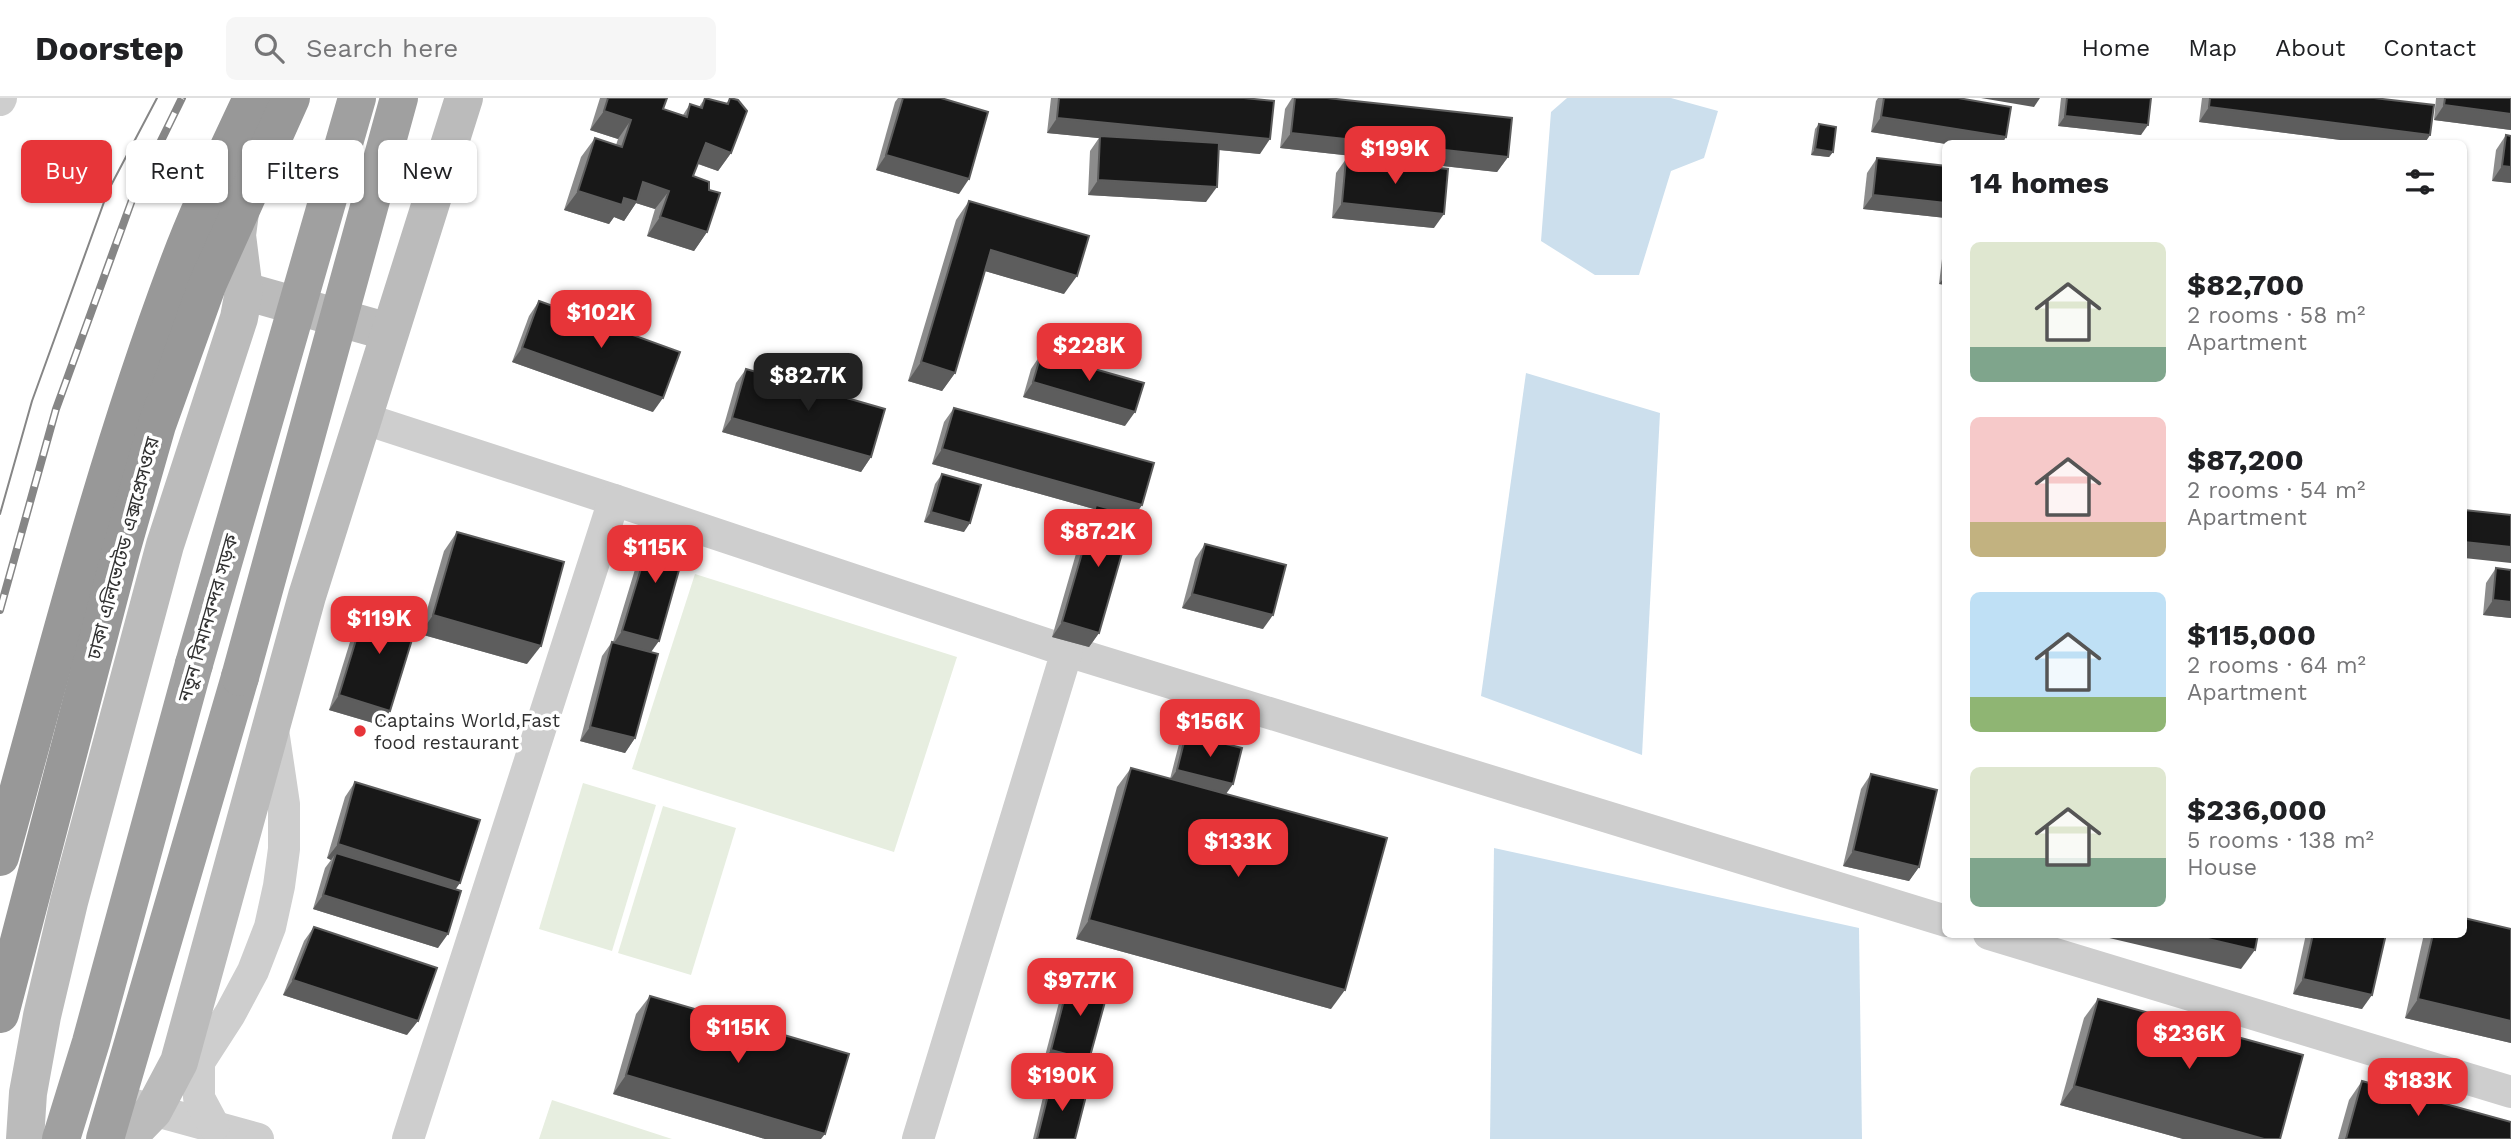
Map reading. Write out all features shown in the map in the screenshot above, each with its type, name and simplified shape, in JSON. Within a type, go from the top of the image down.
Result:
[{"type":"highway","name":"ঢাকা এলিভেটেড এক্সপ্রেসওয়ে","points":[[0,856],[84,556],[141,370],[178,265],[252,98]]},
{"type":"highway","name":"ঢাকা এলিভেটেড এক্সপ্রেসওয়ে","points":[[0,1014],[157,425],[208,283],[291,98]]},
{"type":"highway","name":"নতুন বিমানবন্দর সড়ক","points":[[61,1139],[91,1042],[194,664],[357,98]]},
{"type":"highway","points":[[106,1139],[240,677],[399,98]]},
{"type":"main road","points":[[25,1139],[28,1093],[41,1016],[69,902],[165,545],[239,318],[244,291],[237,235],[242,196],[281,98]]},
{"type":"main road","points":[[126,1139],[153,1111],[179,1062],[307,596],[459,103]]},
{"type":"main road","points":[[244,291],[389,332]]},
{"type":"street","points":[[362,418],[1067,651],[1942,920]]},
{"type":"street","points":[[408,1139],[614,500]]},
{"type":"street","points":[[918,1139],[1067,651]]},
{"type":"street","points":[[153,1111],[199,1062],[230,1014],[253,971],[270,927],[284,849],[284,804],[272,722]]},
{"type":"street","points":[[2002,938],[2511,1093]]},
{"type":"street","points":[[199,1062],[198,1098],[214,1126]]},
{"type":"street","points":[[116,1100],[258,1139]]},
{"type":"shaded area","points":[[695,574],[957,657],[894,852],[632,769]]},
{"type":"shaded area","points":[[583,783],[656,805],[612,951],[539,929]]},
{"type":"shaded area","points":[[663,806],[736,828],[691,975],[618,953]]},
{"type":"shaded area","points":[[552,1100],[672,1139],[539,1139]]},
{"type":"water","points":[[1567,98],[1671,98],[1718,111],[1704,158],[1671,171],[1639,275],[1595,275],[1541,241],[1551,112]]},
{"type":"water","points":[[1526,373],[1660,413],[1642,755],[1481,696]]},
{"type":"water","points":[[1494,848],[1859,928],[1862,1139],[1490,1139]]},
{"type":"building","points":[[608,98],[667,98],[663,109],[687,117],[690,104],[702,108],[705,98],[728,104],[730,98],[738,100],[747,111],[731,153],[706,143],[693,176],[709,182],[709,190],[720,193],[707,232],[660,217],[669,191],[643,182],[637,202],[624,198],[622,205],[578,191],[595,138],[622,147],[631,120],[604,111]]},
{"type":"building","points":[[903,98],[941,98],[988,112],[969,179],[886,155]]},
{"type":"building","points":[[1059,98],[1244,98],[1274,101],[1270,139],[1057,118]]},
{"type":"building","points":[[1295,98],[1327,98],[1512,118],[1508,157],[1291,133]]},
{"type":"building","points":[[1884,98],[1958,98],[2011,107],[2006,137],[1881,117]]},
{"type":"building","points":[[2067,98],[2151,98],[2148,125],[2065,116]]},
{"type":"building","points":[[2210,98],[2374,98],[2434,105],[2430,135],[2209,107]]},
{"type":"building","points":[[2445,98],[2511,98],[2511,114],[2444,105]]},
{"type":"building","points":[[1819,124],[1836,127],[1833,152],[1815,149]]},
{"type":"building","points":[[2506,135],[2511,136],[2511,167],[2502,166]]},
{"type":"building","points":[[1100,136],[1219,143],[1217,187],[1098,180]]},
{"type":"building","points":[[1877,158],[1942,166],[1942,203],[1873,195]]},
{"type":"building","points":[[1346,159],[1448,169],[1444,214],[1342,203]]},
{"type":"building","points":[[969,201],[1089,236],[1077,276],[991,250],[955,373],[921,362]]},
{"type":"building","points":[[539,301],[680,352],[663,398],[522,348]]},
{"type":"building","points":[[1041,354],[1144,383],[1135,412],[1033,382]]},
{"type":"building","points":[[746,369],[885,409],[871,457],[732,418]]},
{"type":"building","points":[[954,408],[1154,463],[1142,505],[942,449]]},
{"type":"building","points":[[942,474],[981,485],[970,523],[931,512]]},
{"type":"building","points":[[1096,505],[1133,515],[1099,633],[1062,622]]},
{"type":"building","points":[[2467,510],[2511,515],[2511,547],[2467,542]]},
{"type":"building","points":[[653,529],[688,538],[659,641],[622,631]]},
{"type":"building","points":[[457,532],[564,562],[541,646],[433,615]]},
{"type":"building","points":[[1205,544],[1286,565],[1273,615],[1192,594]]},
{"type":"building","points":[[2496,568],[2511,570],[2511,602],[2493,600]]},
{"type":"building","points":[[368,601],[419,617],[390,711],[339,695]]},
{"type":"building","points":[[612,642],[658,654],[635,738],[590,727]]},
{"type":"building","points":[[1186,734],[1242,748],[1233,784],[1177,770]]},
{"type":"building","points":[[1131,768],[1387,838],[1345,990],[1089,920]]},
{"type":"building","points":[[1871,774],[1937,790],[1919,867],[1853,851]]},
{"type":"building","points":[[355,782],[480,820],[460,883],[338,844]]},
{"type":"building","points":[[336,853],[461,891],[448,934],[323,895]]},
{"type":"building","points":[[2467,919],[2511,929],[2511,1021],[2418,999],[2432,938],[2467,938]]},
{"type":"building","points":[[314,927],[437,968],[418,1021],[293,980]]},
{"type":"building","points":[[2204,938],[2257,938],[2255,950]]},
{"type":"building","points":[[2312,938],[2385,938],[2372,995],[2303,979]]},
{"type":"building","points":[[1070,977],[1109,987],[1089,1060],[1051,1050]]},
{"type":"building","points":[[650,996],[849,1054],[825,1134],[626,1075]]},
{"type":"building","points":[[2098,999],[2303,1055],[2280,1139],[2264,1139],[2074,1086]]},
{"type":"building","points":[[2362,1081],[2511,1122],[2511,1139],[2346,1139]]},
{"type":"building","points":[[1051,1083],[1087,1092],[1075,1139],[1037,1139]]},
{"type":"tram line","points":[[0,514],[32,401],[108,191],[157,98]]},
{"type":"railway","points":[[0,610],[56,409],[132,200],[182,98]]},
{"type":"place","name":"Captains World,Fast food restaurant","points":[[360,731]]}]
